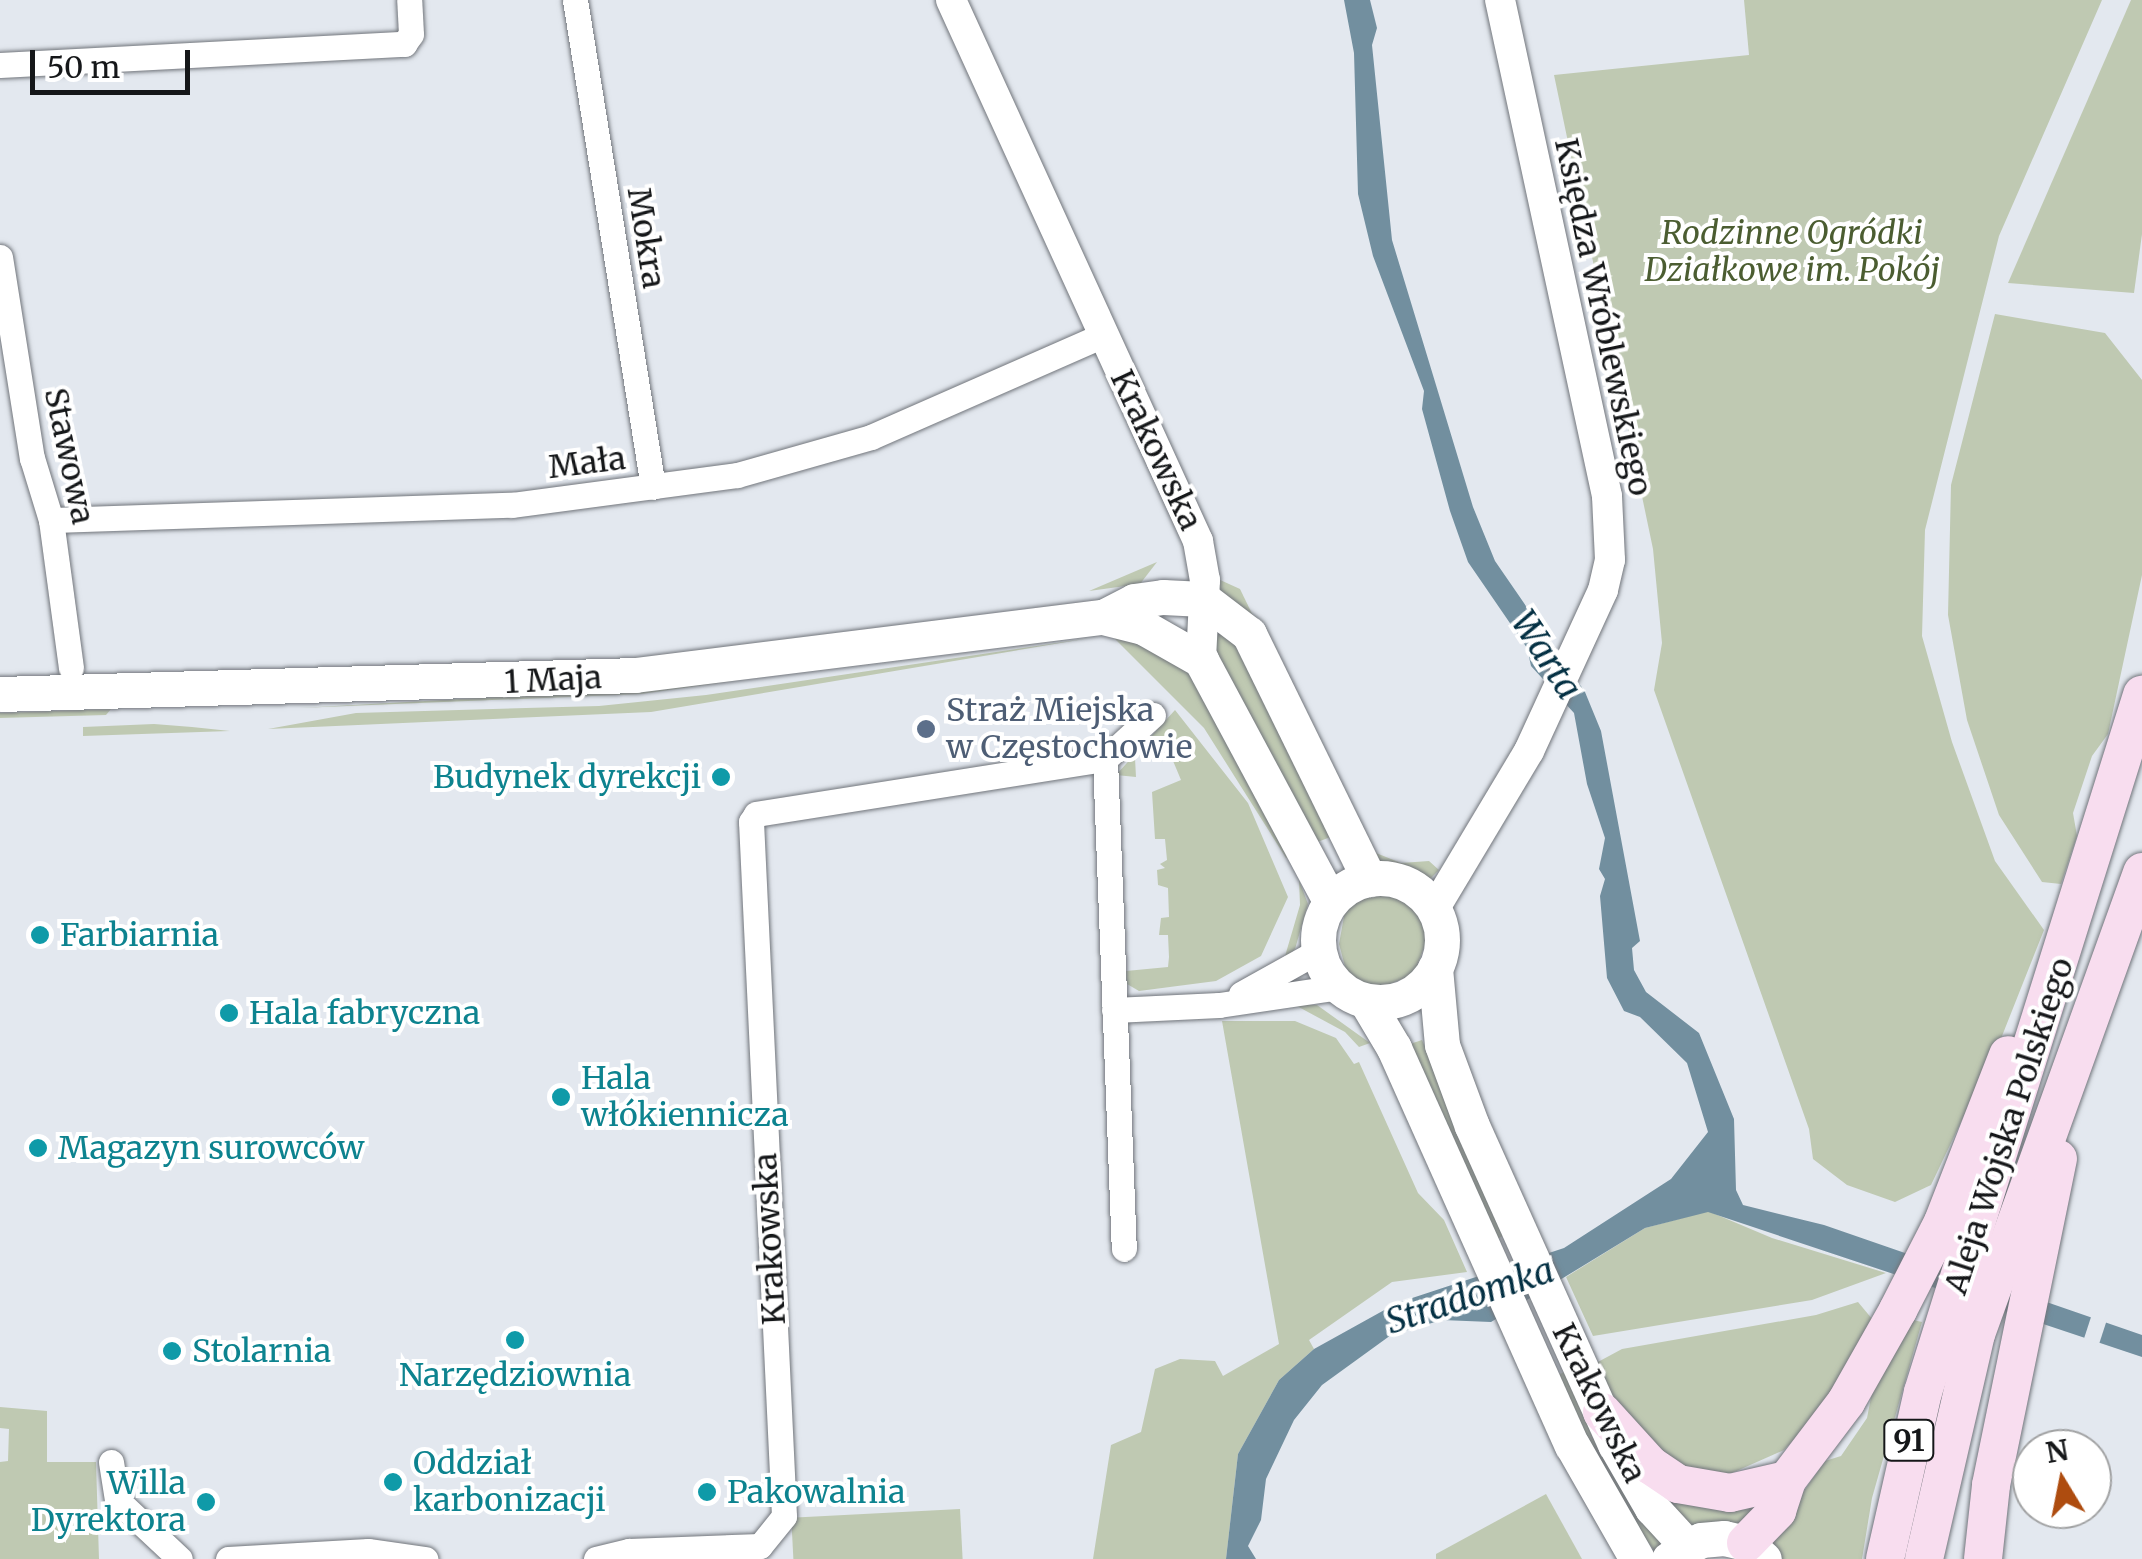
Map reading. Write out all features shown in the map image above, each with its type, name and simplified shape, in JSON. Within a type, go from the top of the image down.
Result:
[{"type":"main road","name":"1 Maja","points":[[0,694],[635,676],[1103,617],[1134,601],[1202,598]]},
{"type":"main road","points":[[1202,598],[1248,634],[1368,879]]},
{"type":"main road","name":"1 Maja","points":[[1103,617],[1143,627],[1201,660]]},
{"type":"main road","name":"Krakowska","points":[[1201,660],[1330,902]]},
{"type":"main road","name":"Aleja Wojska Polskiego","points":[[1990,1245],[2046,1012],[2142,695]]},
{"type":"main road","name":"Aleja Wojska Polskiego","points":[[1884,1559],[1903,1462],[1960,1329],[1990,1245],[2082,1039],[2142,872]]},
{"type":"main road","points":[[1368,879],[1404,884],[1435,908],[1441,938],[1435,968],[1414,992],[1352,994],[1318,951],[1330,902],[1368,879]]},
{"type":"main road","name":"Krakowska","points":[[1435,968],[1442,1045],[1516,1228],[1636,1484],[1678,1552]]},
{"type":"main road","name":"Krakowska","points":[[1352,994],[1394,1048],[1478,1244],[1579,1461],[1637,1559]]},
{"type":"main road","points":[[1678,1552],[1724,1538],[1755,1551],[1777,1511],[1787,1480],[1846,1402],[1898,1310],[1990,1245],[2020,1349],[1983,1559]]},
{"type":"main road","name":"Aleja Wojska Polskiego","points":[[1924,1559],[1960,1329]]},
{"type":"main road","points":[[1602,1412],[1650,1465],[1678,1484],[1730,1493],[1787,1480]]},
{"type":"street","points":[[0,64],[404,44],[411,34],[410,0]]},
{"type":"street","name":"Mokra","points":[[575,0],[654,487]]},
{"type":"street","name":"Krakowska","points":[[951,0],[1198,540],[1201,660]]},
{"type":"street","name":"Księdza Wróblewskiego","points":[[1435,908],[1529,751],[1603,590],[1610,560],[1608,496],[1500,0]]},
{"type":"street","name":"Stawowa","points":[[0,257],[32,458],[51,520],[70,668]]},
{"type":"street","name":"Mała","points":[[51,520],[512,504],[654,487],[814,457],[1103,335]]},
{"type":"street","points":[[1124,1249],[1104,759],[1152,715]]},
{"type":"street","name":"Krakowska","points":[[596,1559],[630,1551],[760,1546],[784,1516],[751,822],[768,808],[1104,759]]},
{"type":"street","points":[[1219,1005],[1318,951]]},
{"type":"street","points":[[1114,1010],[1352,994]]},
{"type":"street","points":[[111,1462],[117,1500],[180,1559]]},
{"type":"street","points":[[228,1559],[368,1551],[425,1559]]},
{"type":"green space","name":"Rodzinne Ogródki Działkowe im. Pokój","points":[[1744,0],[2102,0],[1999,236],[1925,530],[1922,636],[1952,742],[1995,861],[2044,930],[2002,1036],[1931,1185],[1895,1202],[1847,1185],[1813,1159],[1809,1129],[1654,690],[1662,643],[1653,549],[1554,75],[1749,55]]},
{"type":"green space","points":[[2131,0],[2142,0],[2142,234],[2134,293],[2008,283]]},
{"type":"green space","points":[[1995,314],[2105,333],[2142,380],[2142,575],[2108,734],[2092,756],[2073,813],[2077,836],[2061,884],[2042,882],[1999,815],[1967,720],[1948,615],[1951,485]]},
{"type":"green space","points":[[1157,562],[1140,584],[1089,591]]},
{"type":"green space","points":[[1218,579],[1240,589],[1258,626],[1216,595]]},
{"type":"green space","points":[[1210,615],[1240,638],[1333,836],[1315,843],[1214,658]]},
{"type":"green space","points":[[1103,627],[1185,667],[1292,855],[1286,858],[1204,728]]},
{"type":"green space","points":[[1090,638],[651,712],[268,729],[356,713],[599,706],[706,695]]},
{"type":"green space","points":[[895,658],[641,694],[299,708],[637,689]]},
{"type":"green space","points":[[111,709],[106,715],[0,718],[0,713]]},
{"type":"green space","points":[[1175,710],[1248,803],[1288,897],[1261,956],[1216,981],[1139,991],[1127,984],[1126,971],[1168,967],[1169,957],[1168,935],[1159,935],[1161,918],[1169,917],[1168,888],[1158,885],[1157,870],[1165,868],[1160,864],[1167,860],[1165,839],[1155,839],[1152,792],[1181,780],[1166,744],[1135,758],[1136,777],[1116,775]]},
{"type":"green space","points":[[154,724],[230,731],[83,736],[83,727]]},
{"type":"green space","points":[[1366,849],[1401,863],[1429,861],[1439,870],[1426,883],[1375,861]]},
{"type":"green space","points":[[1299,880],[1308,904],[1295,949],[1283,963],[1300,905]]},
{"type":"green space","points":[[1378,890],[1411,903],[1425,924],[1426,942],[1414,974],[1378,989],[1347,974],[1339,944],[1347,900]]},
{"type":"green space","points":[[1295,1005],[1317,1005],[1370,1043],[1359,1047],[1345,1032]]},
{"type":"green space","points":[[1222,1021],[1295,1021],[1336,1038],[1354,1064],[1359,1062],[1418,1193],[1444,1220],[1467,1272],[1392,1282],[1309,1340],[1314,1349],[1279,1380],[1238,1454],[1226,1559],[1093,1559],[1111,1445],[1141,1432],[1155,1369],[1180,1359],[1215,1361],[1223,1376],[1279,1344]]},
{"type":"green space","points":[[1422,1040],[1507,1234],[1493,1241],[1404,1046]]},
{"type":"green space","points":[[1708,1211],[1772,1238],[1886,1273],[1812,1300],[1593,1336],[1566,1277],[1645,1228]]},
{"type":"green space","points":[[1858,1302],[1873,1320],[1815,1418],[1784,1450],[1723,1477],[1672,1464],[1612,1399],[1596,1363],[1622,1349],[1816,1315]]},
{"type":"green space","points":[[1913,1320],[1922,1322],[1872,1498],[1862,1559],[1777,1559],[1766,1545],[1825,1461],[1841,1456],[1867,1418],[1873,1387]]},
{"type":"green space","points":[[1569,1370],[1669,1541],[1657,1554],[1619,1505],[1553,1377]]},
{"type":"green space","points":[[0,1407],[47,1411],[47,1462],[96,1462],[99,1559],[0,1559],[0,1462],[8,1461],[9,1429],[0,1428]]},
{"type":"green space","points":[[1667,1493],[1769,1504],[1733,1528],[1693,1527],[1658,1505]]},
{"type":"green space","points":[[1546,1494],[1582,1559],[1436,1559],[1436,1554]]},
{"type":"green space","points":[[960,1509],[963,1559],[793,1559],[791,1518]]},
{"type":"water","points":[[1344,0],[1370,0],[1377,28],[1372,45],[1392,240],[1473,507],[1495,561],[1585,692],[1601,731],[1640,941],[1632,948],[1634,970],[1646,992],[1699,1033],[1734,1119],[1736,1190],[1743,1205],[1824,1225],[2142,1335],[2142,1357],[1708,1212],[1645,1228],[1491,1322],[1442,1320],[1391,1335],[1322,1385],[1294,1420],[1266,1479],[1261,1520],[1248,1546],[1256,1559],[1226,1559],[1238,1454],[1279,1380],[1314,1349],[1397,1303],[1564,1248],[1671,1179],[1708,1132],[1687,1063],[1640,1017],[1624,1011],[1607,978],[1600,896],[1605,879],[1599,869],[1605,838],[1587,784],[1574,713],[1531,666],[1527,648],[1468,562],[1450,511],[1422,409],[1424,391],[1373,256],[1358,194],[1354,53]]},
{"type":"pier","points":[[2092,1314],[2107,1319],[2098,1347],[2083,1342]]},
{"type":"place","name":"Straż Miejska w Częstochowie","points":[[926,729]]},
{"type":"place","name":"Budynek dyrekcji","points":[[721,777]]},
{"type":"place","name":"Farbiarnia","points":[[40,935]]},
{"type":"place","name":"Hala fabryczna","points":[[229,1013]]},
{"type":"place","name":"Hala włókiennicza","points":[[561,1097]]},
{"type":"place","name":"Magazyn surowców","points":[[38,1148]]},
{"type":"place","name":"Narzędziownia","points":[[515,1340]]},
{"type":"place","name":"Stolarnia","points":[[172,1351]]},
{"type":"place","name":"Oddział karbonizacji","points":[[393,1482]]},
{"type":"place","name":"Pakowalnia","points":[[707,1492]]},
{"type":"place","name":"Willa Dyrektora","points":[[206,1502]]},
{"type":"water label","name":"Warta","points":[[1546,655]]},
{"type":"water label","name":"Stradomka","points":[[1470,1296]]}]
